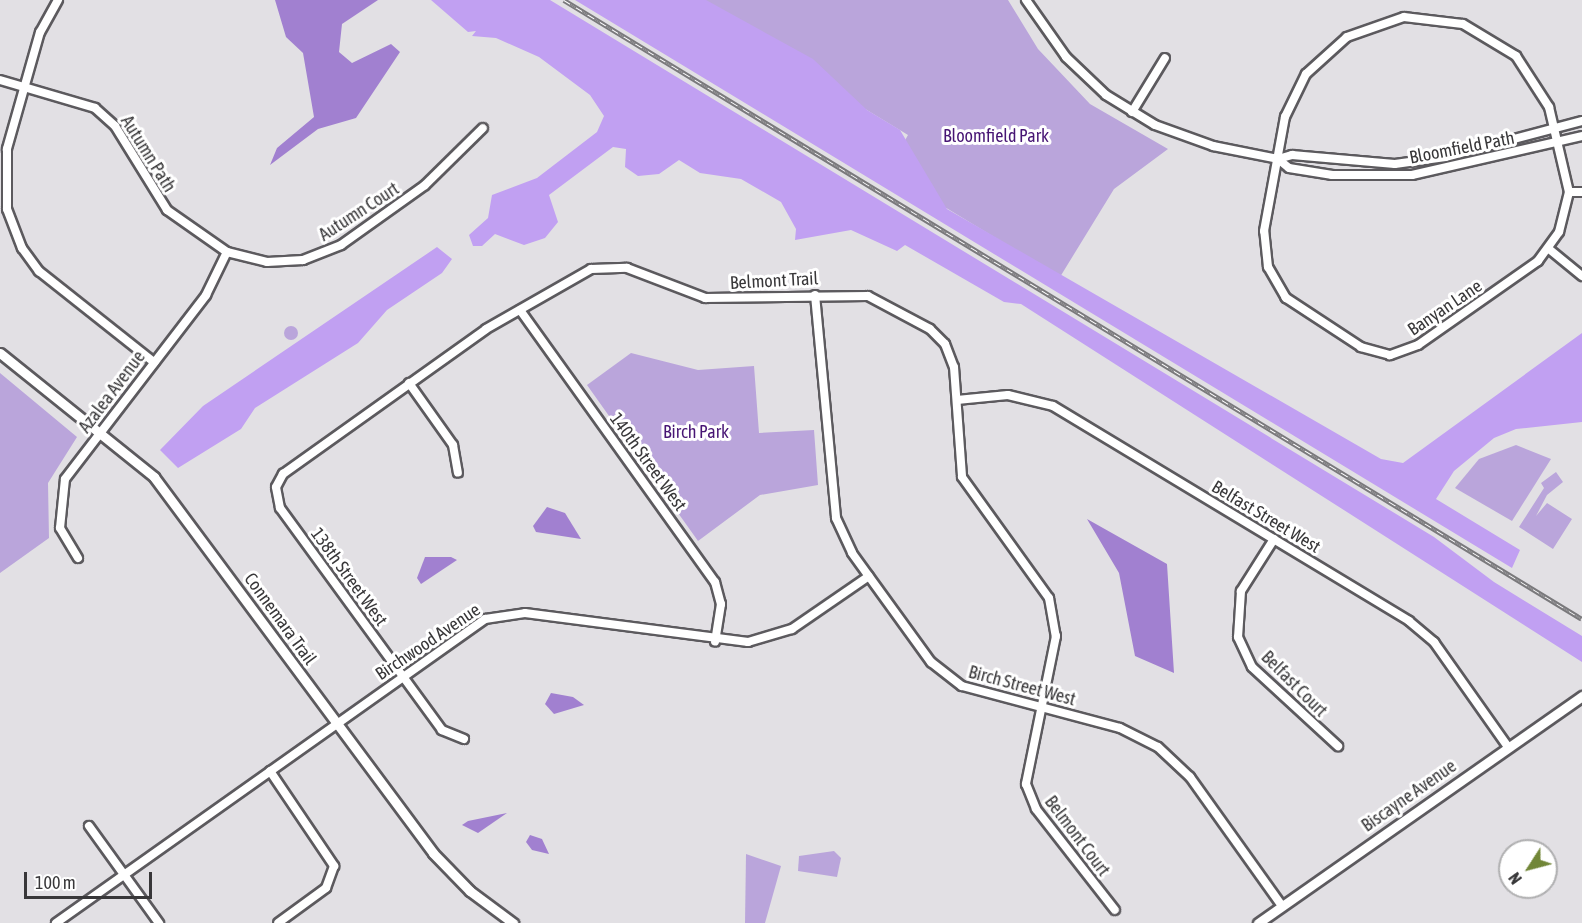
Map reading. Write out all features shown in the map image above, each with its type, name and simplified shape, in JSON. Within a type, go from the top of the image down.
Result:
[{"type":"street","points":[[58,0],[43,21],[24,86],[3,174],[16,237],[51,283],[154,362]]},
{"type":"street","name":"Bloomfield Path","points":[[1026,0],[1075,67],[1132,112],[1188,139],[1278,159],[1410,162],[1582,121]]},
{"type":"street","name":"Banyan Lane","points":[[1404,17],[1452,21],[1503,45],[1537,82],[1556,128],[1569,192],[1563,224],[1549,249],[1412,349],[1390,355],[1368,350],[1297,308],[1272,279],[1264,231],[1278,159],[1289,106],[1312,67],[1357,31],[1404,17]]},
{"type":"street","points":[[1132,112],[1165,58]]},
{"type":"street","name":"Autumn Path","points":[[0,80],[104,114],[158,202],[227,252]]},
{"type":"street","name":"Autumn Court","points":[[227,252],[278,262],[328,252],[425,185],[483,128]]},
{"type":"street","name":"Bloomfield Path","points":[[1278,159],[1289,168],[1323,173],[1396,176],[1449,169],[1582,136]]},
{"type":"street","points":[[1569,192],[1582,192]]},
{"type":"street","points":[[1549,249],[1582,276]]},
{"type":"street","name":"Azalea Avenue","points":[[78,558],[60,528],[60,492],[101,431],[206,295],[227,252]]},
{"type":"street","name":"Belmont Trail","points":[[275,492],[283,474],[409,383],[582,272],[609,266],[705,298],[868,296],[930,329],[953,361],[962,477],[1052,607],[1056,636],[1041,706]]},
{"type":"street","name":"Birch Street West","points":[[815,295],[832,507],[842,535],[931,662],[952,682],[1120,728],[1165,752],[1190,777],[1282,906]]},
{"type":"street","name":"140th Street West","points":[[520,310],[715,582],[721,604],[715,642]]},
{"type":"street","name":"Connemara Trail","points":[[0,353],[101,431],[165,490],[433,854],[470,891],[513,923]]},
{"type":"street","points":[[409,383],[453,445],[458,473]]},
{"type":"street","name":"Belfast Street West","points":[[957,400],[1008,395],[1043,402],[1274,539],[1426,634],[1508,747]]},
{"type":"street","name":"138th Street West","points":[[275,492],[280,508],[442,730],[464,739]]},
{"type":"street","name":"Belfast Court","points":[[1274,539],[1241,591],[1238,637],[1252,667],[1338,746]]},
{"type":"street","name":"Birchwood Avenue","points":[[57,923],[476,624],[504,613],[715,642],[778,635],[869,576]]},
{"type":"street","name":"Biscayne Avenue","points":[[1258,923],[1581,696]]},
{"type":"street","name":"Belmont Court","points":[[1041,706],[1026,766],[1031,801],[1115,910]]},
{"type":"street","points":[[270,771],[334,866],[326,888],[278,923]]},
{"type":"street","points":[[89,825],[159,923]]},
{"type":"green space","name":"Bloomfield Park","points":[[686,0],[1008,0],[1038,49],[1090,104],[1168,149],[1114,189],[1060,277],[887,172],[908,135]]},
{"type":"green space","points":[[291,326],[296,328],[298,333],[296,338],[291,340],[286,338],[284,333],[286,328]]},
{"type":"green space","name":"Birch Park","points":[[631,353],[698,370],[754,366],[759,433],[814,430],[818,485],[760,495],[698,541],[587,385]]},
{"type":"green space","points":[[0,373],[77,437],[48,483],[49,538],[0,573]]},
{"type":"green space","points":[[1516,445],[1551,459],[1512,521],[1455,488],[1479,459]]},
{"type":"green space","points":[[1556,472],[1563,482],[1547,495],[1536,516],[1547,503],[1572,519],[1553,549],[1519,527],[1544,488],[1541,483]]},
{"type":"green space","points":[[834,851],[841,858],[837,877],[798,871],[799,856]]},
{"type":"green space","points":[[746,854],[781,866],[765,923],[745,923]]},
{"type":"shaded area","points":[[275,0],[378,0],[342,24],[339,52],[352,63],[391,44],[400,52],[356,118],[318,129],[270,165],[277,148],[314,117],[303,53],[286,37]]},
{"type":"shaded area","points":[[431,0],[550,0],[1434,537],[1494,582],[1582,636],[1582,662],[1021,304],[1004,302],[905,245],[897,251],[851,230],[795,240],[796,229],[781,202],[741,179],[700,173],[679,160],[659,174],[638,176],[625,167],[626,149],[613,147],[549,195],[558,222],[545,238],[524,245],[495,234],[482,246],[473,246],[469,235],[488,218],[492,195],[537,178],[597,132],[604,116],[590,95],[539,57],[496,38],[472,36],[476,31],[468,32]]},
{"type":"shaded area","points":[[575,0],[706,0],[813,59],[867,110],[900,130],[947,209],[1381,459],[1403,463],[1582,333],[1582,422],[1516,429],[1494,438],[1454,471],[1436,499],[1520,550],[1512,568]]},
{"type":"shaded area","points":[[437,247],[452,259],[442,273],[387,310],[358,343],[255,408],[241,429],[178,468],[160,450],[203,406]]},
{"type":"shaded area","points":[[547,507],[565,513],[581,539],[536,532],[533,526]]},
{"type":"shaded area","points":[[1087,519],[1167,564],[1174,673],[1135,656],[1119,573]]},
{"type":"shaded area","points":[[425,557],[451,557],[457,560],[421,584],[417,578]]},
{"type":"shaded area","points":[[551,693],[573,697],[584,705],[554,714],[545,704]]},
{"type":"shaded area","points":[[507,813],[478,833],[462,825],[468,821]]},
{"type":"shaded area","points":[[530,835],[542,839],[549,854],[532,850],[526,842]]},
{"type":"railway","points":[[564,0],[1582,619]]}]
